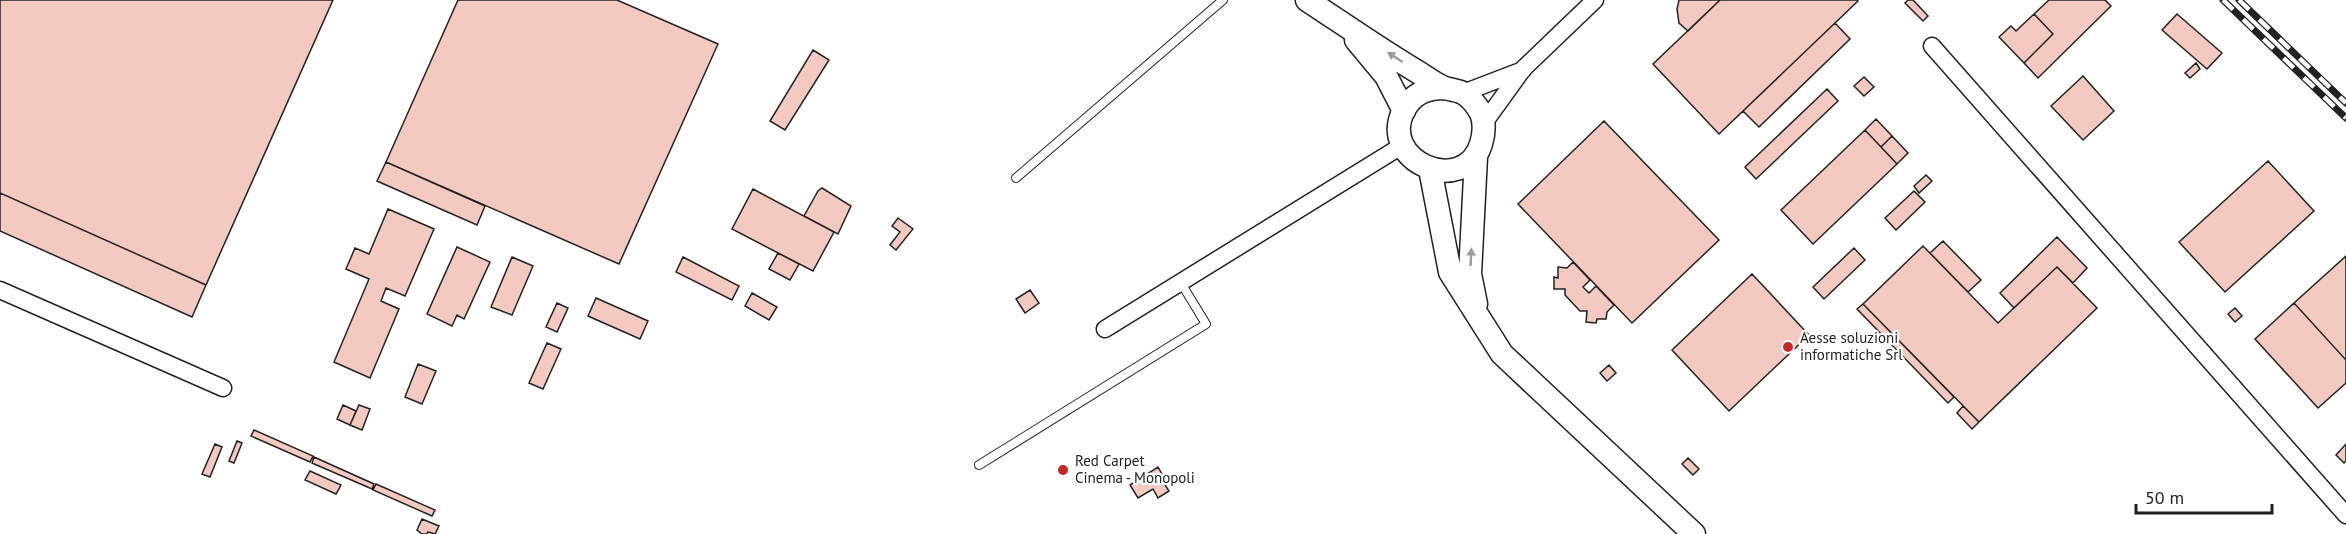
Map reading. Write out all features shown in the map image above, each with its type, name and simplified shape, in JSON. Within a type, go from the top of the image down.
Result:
[{"type":"street","points":[[1307,0],[1454,90],[1476,106],[1484,123],[1484,135],[1476,157],[1470,274],[1478,314]]},
{"type":"street","points":[[1484,123],[1523,69],[1595,0]]},
{"type":"street","points":[[1342,23],[1386,76],[1404,111]]},
{"type":"street","points":[[1932,45],[2346,515]]},
{"type":"street","points":[[1476,157],[1464,166],[1450,170],[1430,169],[1412,158],[1403,144],[1400,127],[1404,111],[1418,94],[1431,88],[1454,90],[1523,69]]},
{"type":"street","points":[[1105,329],[1403,144]]},
{"type":"street","points":[[1430,169],[1450,272],[1502,354],[1694,534]]},
{"type":"street","points":[[0,290],[223,388]]},
{"type":"lane","points":[[1016,178],[1223,0]]},
{"type":"lane","points":[[979,465],[1206,324],[1181,283]]},
{"type":"building","points":[[0,0],[333,0],[206,285],[0,193]]},
{"type":"building","points":[[458,0],[617,0],[718,44],[619,264],[386,162]]},
{"type":"building","points":[[1679,0],[1720,0],[1688,31],[1679,23],[1677,9]]},
{"type":"building","points":[[1720,0],[1858,1],[1719,134],[1653,64]]},
{"type":"building","points":[[1913,0],[1928,16],[1923,21],[1905,3]]},
{"type":"building","points":[[2049,0],[2105,0],[2111,6],[2038,78],[2024,63],[2053,34],[2034,14]]},
{"type":"building","points":[[2034,14],[2053,34],[2024,63],[1999,37],[2011,26],[2016,31]]},
{"type":"building","points":[[2177,14],[2222,53],[2207,69],[2162,30]]},
{"type":"building","points":[[1835,23],[1850,39],[1759,127],[1743,111]]},
{"type":"building","points":[[813,50],[829,60],[785,130],[770,121]]},
{"type":"building","points":[[2196,63],[2200,69],[2190,78],[2185,73]]},
{"type":"building","points":[[2083,76],[2114,111],[2083,140],[2051,106]]},
{"type":"building","points":[[1864,77],[1874,87],[1864,96],[1854,86]]},
{"type":"building","points":[[1827,89],[1838,101],[1756,179],[1745,167]]},
{"type":"building","points":[[1876,119],[1892,136],[1881,147],[1865,130]]},
{"type":"building","points":[[1604,121],[1719,240],[1632,323],[1518,204]]},
{"type":"building","points":[[1865,130],[1897,164],[1813,244],[1781,210]]},
{"type":"building","points":[[1892,136],[1908,153],[1897,164],[1881,147]]},
{"type":"building","points":[[2268,161],[2314,211],[2225,292],[2179,242]]},
{"type":"building","points":[[386,162],[485,206],[477,225],[377,181]]},
{"type":"building","points":[[1926,175],[1932,181],[1919,193],[1914,186]]},
{"type":"building","points":[[822,188],[851,206],[838,234],[804,216]]},
{"type":"building","points":[[753,189],[834,232],[813,271],[732,229]]},
{"type":"building","points":[[1914,191],[1925,202],[1896,230],[1885,218]]},
{"type":"building","points":[[0,193],[206,285],[192,317],[0,231]]},
{"type":"building","points":[[388,209],[434,229],[405,296],[386,288],[381,301],[399,309],[370,378],[334,362],[369,279],[346,269],[355,248],[369,254]]},
{"type":"building","points":[[898,218],[913,229],[896,250],[890,245],[900,232],[892,226]]},
{"type":"building","points":[[2057,237],[2087,268],[2073,283],[2057,267],[2014,308],[2000,293]]},
{"type":"building","points":[[1943,241],[1981,280],[1968,292],[1930,253]]},
{"type":"building","points":[[1923,246],[1998,323],[2057,267],[2097,308],[1979,422],[1863,304]]},
{"type":"building","points":[[457,247],[490,262],[464,319],[457,315],[452,326],[427,314]]},
{"type":"building","points":[[1854,248],[1865,260],[1824,299],[1813,287]]},
{"type":"building","points":[[778,253],[799,264],[790,280],[769,269]]},
{"type":"building","points":[[2346,256],[2346,360],[2294,303]]},
{"type":"building","points":[[512,257],[533,266],[512,315],[491,307]]},
{"type":"building","points":[[683,257],[739,286],[732,300],[676,272]]},
{"type":"building","points":[[1573,262],[1590,280],[1583,287],[1589,293],[1596,286],[1614,305],[1607,312],[1606,319],[1597,319],[1596,323],[1586,322],[1587,311],[1580,311],[1565,295],[1565,289],[1554,289],[1554,277],[1558,278],[1558,267],[1567,268]]},
{"type":"building","points":[[1752,274],[1809,335],[1729,411],[1672,350]]},
{"type":"building","points":[[1030,290],[1039,303],[1025,313],[1016,299]]},
{"type":"building","points":[[752,293],[777,307],[769,320],[745,306]]},
{"type":"building","points":[[596,298],[648,321],[640,339],[588,316]]},
{"type":"building","points":[[557,303],[568,308],[557,332],[546,327]]},
{"type":"building","points":[[2294,303],[2346,360],[2346,383],[2318,408],[2255,339]]},
{"type":"building","points":[[1863,304],[1954,397],[1948,403],[1857,309]]},
{"type":"building","points":[[2235,308],[2242,316],[2235,322],[2228,314]]},
{"type":"building","points":[[547,343],[561,349],[543,389],[529,383]]},
{"type":"building","points":[[418,364],[436,371],[422,404],[405,397]]},
{"type":"building","points":[[1609,365],[1616,373],[1607,381],[1600,373]]},
{"type":"building","points":[[343,405],[356,411],[350,425],[337,419]]},
{"type":"building","points":[[359,405],[370,409],[362,430],[350,425]]},
{"type":"building","points":[[1963,406],[1979,422],[1972,429],[1957,413]]},
{"type":"building","points":[[254,430],[313,456],[310,462],[251,436]]},
{"type":"building","points":[[237,441],[242,443],[234,463],[229,461]]},
{"type":"building","points":[[215,444],[222,447],[210,477],[202,474]]},
{"type":"building","points":[[2346,444],[2346,461],[2344,463],[2336,455]]},
{"type":"building","points":[[314,457],[374,484],[372,489],[312,463]]},
{"type":"building","points":[[1688,458],[1699,469],[1693,475],[1682,464]]},
{"type":"building","points":[[1158,467],[1169,491],[1158,498],[1153,489],[1138,498],[1130,485]]},
{"type":"building","points":[[310,471],[341,485],[336,494],[305,480]]},
{"type":"building","points":[[376,484],[435,510],[432,516],[373,490]]},
{"type":"building","points":[[422,519],[439,526],[435,534],[428,532],[422,534],[417,530]]},
{"type":"railway","points":[[2223,0],[2346,118]]},
{"type":"railway","points":[[2239,0],[2346,103]]},
{"type":"place","name":"Aesse soluzioni informatiche Srl","points":[[1788,347]]},
{"type":"place","name":"Red Carpet Cinema - Monopoli","points":[[1063,470]]}]
